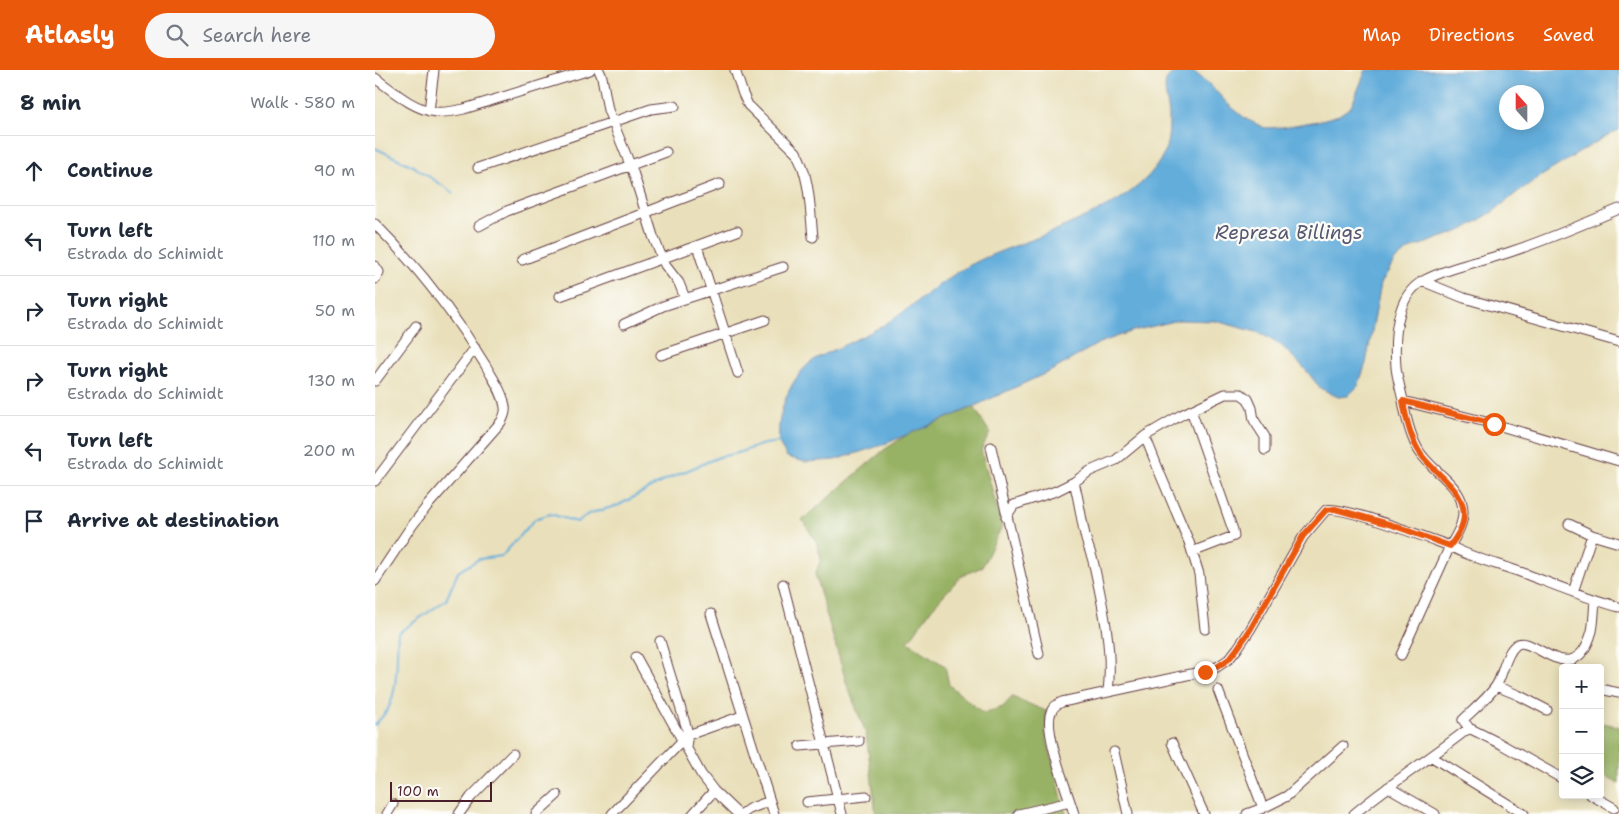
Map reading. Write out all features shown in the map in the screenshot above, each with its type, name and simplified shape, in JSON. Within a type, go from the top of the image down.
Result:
[{"type":"street","points":[[429,111],[434,70]]},
{"type":"street","points":[[375,78],[408,102],[429,111],[449,112],[590,70]]},
{"type":"street","points":[[599,70],[608,110],[662,258],[679,283],[685,298]]},
{"type":"street","points":[[735,70],[748,105],[796,152],[800,160],[805,175],[813,237]]},
{"type":"street","points":[[478,168],[651,109],[675,106]]},
{"type":"street","points":[[479,226],[507,211],[666,152]]},
{"type":"street","points":[[522,260],[720,184]]},
{"type":"street","points":[[1401,655],[1450,546],[1463,522],[1464,511],[1455,490],[1428,464],[1419,452],[1409,430],[1396,367],[1398,320],[1402,306],[1412,290],[1422,281],[1513,251],[1618,210]]},
{"type":"street","points":[[375,224],[404,255],[475,348],[499,388],[505,409],[505,415],[501,422],[423,512],[375,581]]},
{"type":"street","points":[[560,296],[737,231]]},
{"type":"street","points":[[697,246],[738,373]]},
{"type":"street","points":[[624,324],[685,298],[783,267]]},
{"type":"street","points":[[375,279],[379,274],[377,268]]},
{"type":"street","points":[[1422,281],[1464,298],[1619,342]]},
{"type":"street","points":[[661,355],[765,320]]},
{"type":"street","points":[[375,381],[416,326]]},
{"type":"street","points":[[375,481],[378,471],[475,348]]},
{"type":"street","points":[[1006,517],[1014,505],[1056,491],[1091,471],[1116,460],[1145,436],[1191,410],[1225,394],[1241,394],[1248,399],[1254,420],[1265,437],[1265,450]]},
{"type":"street","points":[[1403,401],[1494,424],[1619,461]]},
{"type":"street","points":[[1191,410],[1234,536],[1193,552]]},
{"type":"street","points":[[1145,436],[1193,552],[1199,574],[1205,629]]},
{"type":"street","points":[[991,447],[1039,654]]},
{"type":"street","points":[[1074,482],[1081,506],[1085,535],[1106,629],[1108,692]]},
{"type":"street","points":[[1074,814],[1051,740],[1051,711],[1062,702],[1205,672],[1229,659],[1250,630],[1303,536],[1323,513],[1329,509],[1392,525],[1477,558],[1619,607]]},
{"type":"street","points":[[1569,524],[1592,536],[1619,543]]},
{"type":"street","points":[[1573,592],[1592,536]]},
{"type":"street","points":[[783,584],[842,814]]},
{"type":"street","points":[[1559,777],[1469,728],[1463,720],[1496,686],[1512,650],[1517,644],[1529,645],[1563,661],[1572,660],[1582,652],[1592,631],[1595,600]]},
{"type":"street","points":[[711,614],[774,814]]},
{"type":"street","points":[[660,641],[685,741]]},
{"type":"street","points":[[635,657],[685,741],[701,774],[714,791],[738,814]]},
{"type":"street","points":[[1496,686],[1547,710]]},
{"type":"street","points":[[1218,690],[1263,808]]},
{"type":"street","points":[[1604,690],[1619,694]]},
{"type":"street","points":[[612,814],[685,741],[742,716]]},
{"type":"street","points":[[1354,814],[1469,728]]},
{"type":"street","points":[[800,746],[859,741]]},
{"type":"street","points":[[1172,743],[1204,814]]},
{"type":"street","points":[[1247,814],[1287,796],[1343,746]]},
{"type":"street","points":[[1114,752],[1128,814]]},
{"type":"street","points":[[459,814],[471,797],[513,754]]},
{"type":"street","points":[[1432,757],[1524,814]]},
{"type":"street","points":[[1388,787],[1435,814]]},
{"type":"street","points":[[693,814],[714,791]]},
{"type":"street","points":[[536,814],[557,795]]},
{"type":"street","points":[[807,802],[866,796]]},
{"type":"street","points":[[1598,799],[1614,808]]},
{"type":"street","points":[[742,814],[749,808],[770,801]]},
{"type":"street","points":[[1019,814],[1070,802]]},
{"type":"street","points":[[387,814],[393,804]]},
{"type":"green space","points":[[974,407],[990,433],[981,450],[1002,526],[982,567],[961,576],[932,608],[908,642],[945,666],[949,685],[983,713],[1003,707],[1012,697],[1046,711],[1046,736],[1066,814],[876,814],[866,733],[847,685],[815,575],[821,559],[816,541],[802,520],[884,450],[908,434]]},
{"type":"green space","points":[[1604,724],[1619,726],[1619,784],[1604,775]]},
{"type":"water","name":"Represa Billings","points":[[1180,70],[1193,71],[1246,119],[1265,128],[1318,121],[1339,115],[1351,107],[1366,70],[1619,70],[1619,130],[1538,178],[1494,211],[1463,230],[1412,248],[1395,260],[1381,283],[1366,363],[1358,386],[1348,396],[1338,397],[1320,388],[1306,370],[1282,346],[1260,333],[1216,321],[1179,320],[1133,331],[1099,343],[1055,369],[964,411],[882,445],[835,460],[805,462],[787,457],[779,440],[780,419],[783,407],[798,375],[814,360],[882,326],[948,278],[972,264],[1091,214],[1119,199],[1144,180],[1155,168],[1166,146],[1169,115],[1165,88],[1168,77]]},
{"type":"waterway","points":[[375,148],[413,166],[454,193]]},
{"type":"waterway","points":[[375,725],[388,709],[392,700],[398,633],[446,600],[458,572],[479,559],[502,556],[535,519],[550,514],[577,522],[588,514],[619,505],[665,480],[719,457],[764,444],[780,442]]},
{"type":"route","points":[[1205,672],[1229,659],[1237,649],[1250,630],[1303,536],[1326,510],[1335,509],[1392,525],[1450,546],[1463,522],[1464,511],[1455,490],[1428,464],[1419,452],[1409,430],[1403,401],[1494,424]]}]
